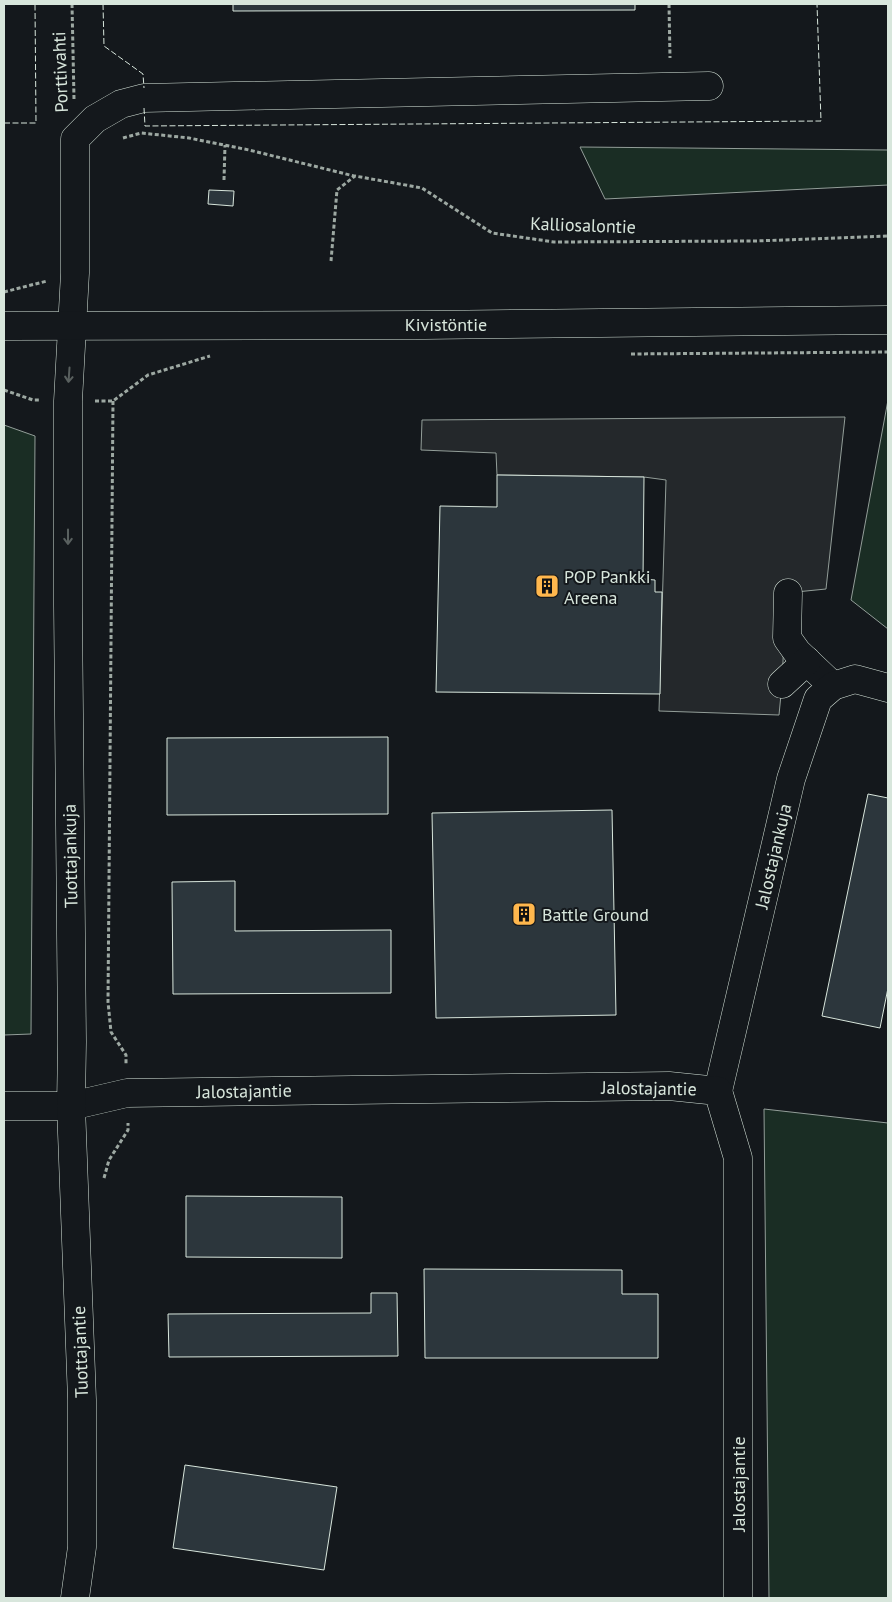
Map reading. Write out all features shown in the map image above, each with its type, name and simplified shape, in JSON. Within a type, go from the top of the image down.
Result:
[{"type":"street","points":[[75,148],[96,119],[122,104],[144,98],[709,86]]},
{"type":"street","name":"Tuottajankuja","points":[[71,1106],[68,401],[75,273],[75,148]]},
{"type":"street","name":"Kivistöntie","points":[[4,326],[888,320]]},
{"type":"street","points":[[788,593],[787,638],[797,652],[833,686],[855,679],[888,688]]},
{"type":"street","points":[[782,684],[807,661]]},
{"type":"street","name":"Jalostajankuja","points":[[718,1091],[791,779],[818,699],[833,686]]},
{"type":"street","name":"Jalostajantie","points":[[4,1106],[71,1106],[127,1092],[669,1086],[718,1091],[738,1158],[738,1598]]},
{"type":"street","name":"Tuottajantie","points":[[71,1106],[82,1400],[82,1548],[75,1598]]},
{"type":"path","name":"Porttivahti","points":[[72,4],[75,148]]},
{"type":"path","points":[[668,4],[670,87]]},
{"type":"path","name":"Kalliosalontie","points":[[75,148],[141,134],[189,138],[225,145],[355,176],[422,188],[492,233],[554,242],[756,242],[888,236]]},
{"type":"path","points":[[224,180],[225,145]]},
{"type":"path","points":[[331,261],[338,190],[355,176]]},
{"type":"path","points":[[4,292],[75,273]]},
{"type":"path","points":[[624,354],[888,352]]},
{"type":"path","points":[[4,390],[33,400],[113,401],[148,375],[209,356],[219,356]]},
{"type":"path","points":[[104,1181],[109,1160],[128,1130],[126,1055],[111,1032],[108,1002],[113,401]]},
{"type":"green space","points":[[580,147],[888,150],[888,185],[605,199]]},
{"type":"green space","points":[[888,400],[888,629],[851,600]]},
{"type":"green space","points":[[4,425],[35,436],[31,1034],[4,1035]]},
{"type":"green space","points":[[764,1109],[888,1123],[888,1598],[769,1598]]},
{"type":"shaded area","points":[[845,417],[826,589],[786,593],[779,715],[659,711],[666,480],[644,477],[497,475],[496,453],[421,450],[422,420]]},
{"type":"building","points":[[233,4],[635,4],[635,10],[233,11]]},
{"type":"building","points":[[209,190],[234,191],[233,206],[208,204]]},
{"type":"building","name":"POP Pankki Areena","points":[[497,475],[644,477],[643,579],[655,580],[655,592],[662,592],[660,694],[436,692],[440,506],[497,507]]},
{"type":"building","points":[[388,737],[388,814],[167,815],[167,738]]},
{"type":"building","points":[[868,794],[888,798],[888,988],[880,1028],[822,1016]]},
{"type":"building","name":"Battle Ground","points":[[612,810],[616,1015],[436,1018],[432,813]]},
{"type":"building","points":[[235,881],[235,931],[391,930],[391,993],[173,994],[172,882]]},
{"type":"building","points":[[186,1196],[342,1197],[342,1258],[186,1257]]},
{"type":"building","points":[[424,1269],[622,1270],[622,1294],[658,1294],[658,1358],[425,1358]]},
{"type":"building","points":[[371,1293],[397,1293],[398,1356],[169,1357],[168,1314],[371,1313]]},
{"type":"building","points":[[185,1465],[337,1487],[324,1570],[173,1548]]},
{"type":"fence","points":[[4,123],[36,123],[35,4]]},
{"type":"fence","points":[[103,4],[104,46],[143,74],[144,88]]},
{"type":"fence","points":[[144,108],[145,126],[821,121],[817,4]]},
{"type":"place","name":"POP Pankki Areena","points":[[547,586]]},
{"type":"place","name":"Battle Ground","points":[[524,914]]}]
